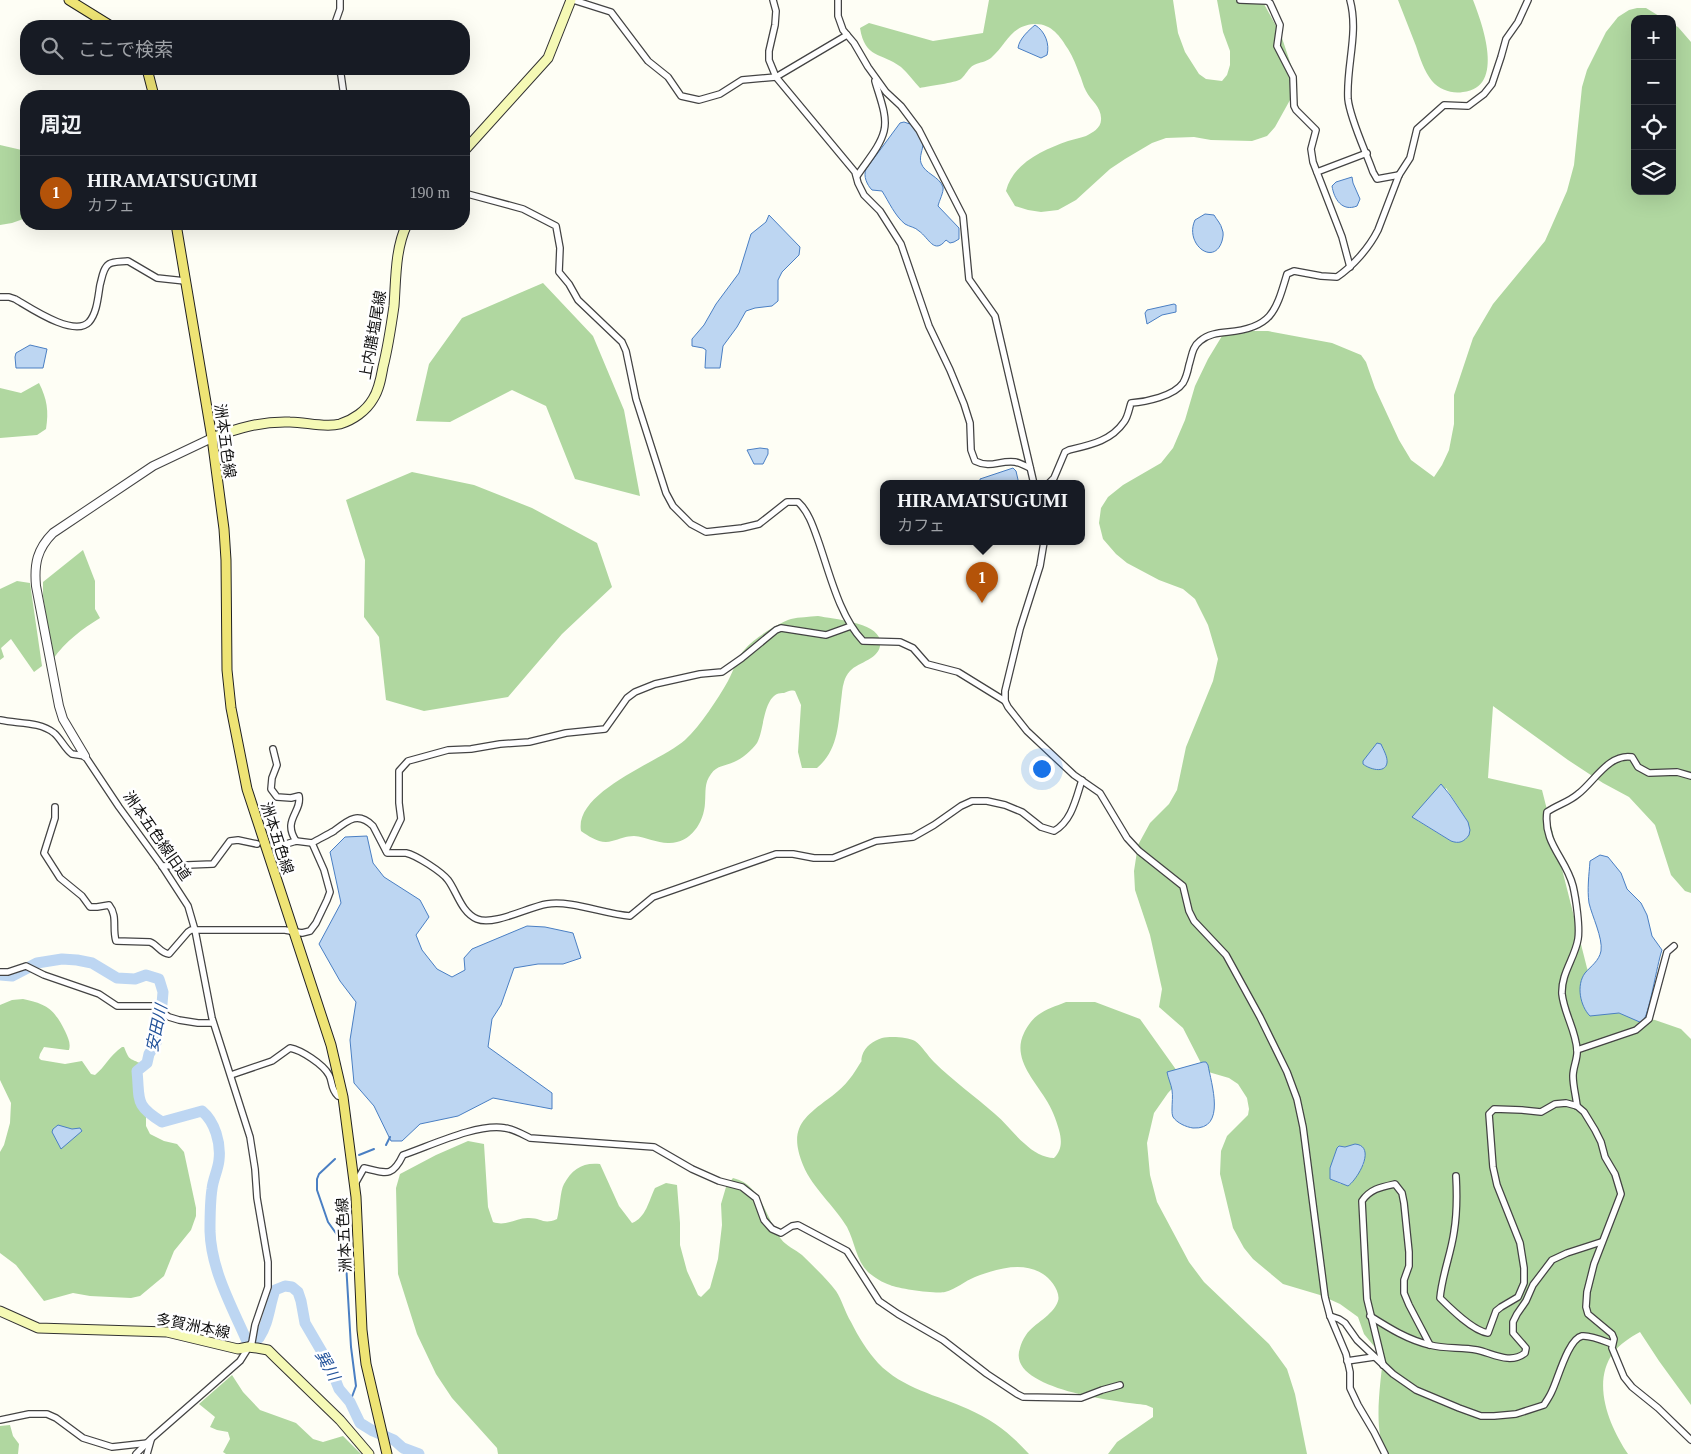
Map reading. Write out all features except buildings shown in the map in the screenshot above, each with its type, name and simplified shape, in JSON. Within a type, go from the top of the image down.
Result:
[{"type":"main road","points":[[69,0],[101,20]]},
{"type":"main road","points":[[470,145],[548,58],[572,0]]},
{"type":"main road","points":[[149,75],[152,90]]},
{"type":"main road","name":"洲本五色線","points":[[177,230],[212,438],[224,529],[227,670],[231,708],[247,789],[330,1046],[343,1097],[355,1184],[362,1330],[366,1364],[387,1454]]},
{"type":"main road","name":"上内膳塩尾線","points":[[212,438],[245,426],[268,422],[340,424],[355,417],[366,408],[377,391],[382,369],[393,312],[400,246],[405,230]]},
{"type":"main road","name":"多賀洲本線","points":[[0,1311],[38,1328],[167,1332],[238,1349],[250,1344],[268,1350],[340,1420],[369,1454]]},
{"type":"street","points":[[336,20],[340,9],[340,0]]},
{"type":"street","points":[[572,0],[611,12],[648,61],[668,77],[681,96],[699,100],[720,94],[742,80],[776,77],[847,35]]},
{"type":"street","points":[[773,0],[776,10],[769,60],[776,77],[857,176],[864,195],[880,212],[901,244],[929,326],[964,404],[970,423],[971,450],[975,461],[991,466],[999,463],[1016,462],[1030,468]]},
{"type":"street","points":[[838,0],[838,16],[843,30],[854,43],[886,92],[901,106],[919,130],[962,216],[969,279],[996,316],[1033,480]]},
{"type":"street","points":[[1240,0],[1268,1],[1280,25],[1277,46],[1293,77],[1294,106],[1316,130],[1311,154],[1342,237],[1350,267]]},
{"type":"street","points":[[1350,0],[1353,18],[1348,102],[1373,172],[1377,178],[1399,175]]},
{"type":"street","points":[[1052,480],[1066,452],[1099,443],[1112,434],[1125,421],[1131,403],[1143,402],[1164,396],[1178,388],[1183,382],[1194,347],[1198,342],[1207,336],[1249,329],[1268,318],[1278,305],[1287,274],[1294,271],[1337,277],[1350,267],[1374,238],[1399,175],[1410,158],[1417,129],[1444,105],[1468,106],[1484,94],[1492,84],[1502,57],[1506,39],[1518,22],[1528,0]]},
{"type":"street","points":[[341,75],[343,90]]},
{"type":"street","points":[[857,176],[881,139],[884,130],[884,116],[874,76]]},
{"type":"street","points":[[1317,172],[1367,153]]},
{"type":"street","points":[[470,195],[523,209],[556,226],[560,248],[559,272],[569,284],[578,300],[622,342],[626,351],[636,399],[666,493],[673,506],[691,524],[706,532],[742,528],[759,524],[787,502],[798,502],[803,506],[813,527],[850,626],[863,641],[900,642],[913,648],[927,664],[958,672],[1005,701],[1027,731],[1074,775],[1100,793],[1127,838],[1139,851],[1183,886],[1194,921],[1226,955],[1260,1017],[1287,1072],[1297,1099],[1303,1127],[1321,1273],[1330,1316],[1347,1361],[1350,1372],[1350,1388],[1384,1454]]},
{"type":"street","points":[[0,297],[14,299],[53,321],[69,326],[80,326],[88,324],[92,317],[96,308],[104,270],[110,264],[128,261],[157,278],[185,281]]},
{"type":"street","name":"洲本五色線旧道","points":[[212,438],[174,455],[127,483],[53,534],[39,551],[35,566],[36,586],[63,719],[119,807],[162,866],[188,906],[195,930],[202,976],[213,1022],[250,1137],[257,1198],[268,1262],[268,1287],[250,1344]]},
{"type":"street","points":[[1005,701],[1005,691],[1040,566],[1044,545]]},
{"type":"street","points":[[386,850],[401,818],[399,803],[400,772],[408,761],[448,750],[471,750],[500,744],[529,742],[566,733],[605,730],[628,698],[635,692],[655,684],[700,674],[722,672],[776,630],[782,628],[826,635],[850,626]]},
{"type":"street","points":[[0,720],[43,727],[58,738],[72,754],[86,756]]},
{"type":"street","points":[[273,748],[277,765],[272,778],[271,789],[277,796],[290,798],[298,796],[300,800],[291,820],[291,834],[296,841]]},
{"type":"street","points":[[1577,1106],[1573,1077],[1577,1050],[1562,993],[1564,976],[1578,939],[1577,908],[1567,868],[1552,847],[1546,823],[1547,812],[1578,795],[1603,768],[1628,756],[1632,757],[1638,767],[1649,773],[1677,772],[1691,776]]},
{"type":"street","points":[[273,845],[283,845],[296,841],[312,844],[351,818],[360,818],[373,826],[387,853],[408,854],[439,871],[449,881],[466,912],[479,920],[491,920],[548,904],[569,904],[595,911],[630,916],[653,897],[776,854],[833,858],[876,841],[912,837],[972,801],[987,801],[1005,805],[1022,812],[1041,826],[1054,831],[1062,826],[1070,815],[1082,780]]},
{"type":"street","points":[[55,807],[55,818],[44,853],[60,878],[82,896],[88,905],[97,907],[109,905],[111,907],[116,920],[116,941],[137,940],[150,942],[162,952],[169,954],[188,932],[195,930],[284,930],[302,933],[310,931],[316,923],[330,892],[324,870],[312,844]]},
{"type":"street","points":[[162,866],[212,864],[230,840],[257,844]]},
{"type":"street","points":[[1577,1050],[1636,1030],[1649,1019],[1667,952],[1674,946]]},
{"type":"street","points":[[0,972],[8,972],[26,966],[44,975],[99,994],[117,1006],[150,1005],[161,1010],[169,1017],[179,1020],[198,1023],[213,1022]]},
{"type":"street","points":[[230,1075],[272,1061],[290,1048],[297,1049],[308,1055],[329,1075],[333,1090],[338,1096],[343,1097]]},
{"type":"street","points":[[1456,1176],[1457,1192],[1454,1232],[1440,1298],[1454,1312],[1482,1332],[1488,1333],[1496,1312],[1518,1297],[1524,1283],[1520,1243],[1497,1185],[1493,1167],[1488,1114],[1494,1109],[1541,1112],[1555,1104],[1566,1103],[1577,1106],[1584,1112],[1601,1142],[1605,1158],[1615,1174],[1621,1194],[1594,1264],[1587,1292],[1586,1307],[1588,1314],[1612,1334],[1614,1354],[1628,1382],[1691,1440]]},
{"type":"street","points":[[355,1184],[364,1168],[379,1173],[388,1172],[397,1168],[403,1155],[483,1128],[504,1127],[530,1138],[654,1147],[692,1170],[719,1181],[742,1187],[756,1198],[764,1220],[772,1229],[781,1233],[792,1226],[798,1225],[847,1252],[879,1301],[943,1340],[987,1374],[1022,1397],[1081,1398],[1120,1386]]},
{"type":"street","points":[[1383,1366],[1370,1316],[1362,1201],[1367,1194],[1380,1187],[1395,1184],[1402,1193],[1409,1266],[1404,1280],[1404,1293],[1408,1306],[1430,1346]]},
{"type":"street","points":[[1370,1316],[1390,1330],[1430,1346],[1477,1350],[1503,1358],[1520,1357],[1525,1353],[1526,1348],[1513,1333],[1513,1322],[1542,1272],[1552,1260],[1601,1242]]},
{"type":"street","points":[[1330,1316],[1339,1318],[1345,1323],[1357,1340],[1383,1366],[1416,1390],[1482,1416],[1516,1414],[1544,1405],[1552,1393],[1564,1360],[1577,1338],[1582,1336],[1600,1339],[1612,1344]]},
{"type":"street","points":[[136,1454],[240,1361],[250,1344]]},
{"type":"street","points":[[1347,1361],[1374,1357]]},
{"type":"street","points":[[0,1420],[29,1414],[47,1414],[56,1418],[80,1437],[112,1447],[150,1440]]},
{"type":"street","points":[[147,1454],[150,1440]]},
{"type":"green space","points":[[989,0],[1173,0],[1178,33],[1185,52],[1199,74],[1206,79],[1222,81],[1227,75],[1230,65],[1230,51],[1223,32],[1217,0],[1258,0],[1264,4],[1281,35],[1291,65],[1293,78],[1290,100],[1275,127],[1267,136],[1252,141],[1211,140],[1194,137],[1166,138],[1152,143],[1110,169],[1076,200],[1058,210],[1041,212],[1015,206],[1006,191],[1010,181],[1022,165],[1039,153],[1088,135],[1096,130],[1101,123],[1100,111],[1088,95],[1076,64],[1058,35],[1050,28],[1040,24],[1026,25],[1014,32],[991,58],[972,66],[961,79],[920,88],[901,67],[870,50],[862,38],[860,28],[869,23],[933,41],[983,33]]},
{"type":"green space","points":[[1398,0],[1473,0],[1485,38],[1487,53],[1487,67],[1484,79],[1476,88],[1463,92],[1450,92],[1442,89],[1432,81],[1422,64]]},
{"type":"green space","points":[[1637,8],[1646,8],[1657,15],[1631,15],[1631,195],[1676,195],[1676,26],[1691,42],[1691,893],[1685,891],[1671,875],[1655,825],[1629,797],[1603,783],[1568,760],[1493,706],[1488,778],[1542,790],[1587,968],[1597,994],[1618,1013],[1655,1020],[1681,1029],[1691,1039],[1691,1405],[1640,1332],[1625,1341],[1613,1353],[1607,1365],[1604,1378],[1605,1405],[1615,1431],[1628,1454],[1387,1454],[1382,1445],[1379,1420],[1379,1393],[1383,1357],[1364,1334],[1358,1317],[1340,1304],[1320,1295],[1283,1284],[1253,1259],[1244,1248],[1233,1228],[1220,1174],[1221,1151],[1227,1136],[1248,1115],[1247,1098],[1238,1084],[1229,1078],[1205,1071],[1183,1028],[1159,1007],[1162,989],[1150,935],[1135,890],[1134,871],[1138,845],[1150,823],[1169,804],[1177,790],[1186,747],[1213,681],[1218,659],[1208,625],[1195,599],[1183,589],[1159,580],[1127,563],[1116,554],[1103,539],[1099,523],[1101,508],[1108,497],[1123,485],[1161,463],[1173,448],[1185,420],[1195,386],[1208,359],[1222,336],[1241,331],[1268,331],[1332,343],[1361,355],[1366,362],[1375,388],[1399,440],[1411,460],[1434,477],[1449,450],[1454,424],[1454,395],[1473,338],[1493,304],[1545,241],[1567,191],[1574,165],[1582,87],[1587,70],[1606,32],[1618,17],[1629,10]],"holes":[[[1446,788],[1468,822],[1451,841],[1418,821]],[[1339,1146],[1364,1150],[1364,1164],[1341,1184],[1333,1180]]]},
{"type":"green space","points":[[0,145],[20,150],[20,220],[0,225]]},
{"type":"green space","points":[[543,283],[593,336],[624,410],[640,496],[575,479],[546,406],[512,390],[450,422],[416,421],[429,364],[462,318]]},
{"type":"green space","points":[[39,383],[47,405],[46,429],[37,435],[0,438],[0,388],[21,393]]},
{"type":"green space","points":[[412,472],[474,485],[532,508],[597,543],[612,587],[562,634],[508,697],[424,711],[386,700],[379,637],[364,617],[365,560],[346,500]]},
{"type":"green space","points":[[83,550],[95,581],[95,609],[100,618],[75,636],[53,659],[43,596],[43,582]]},
{"type":"green space","points":[[17,581],[30,583],[42,666],[34,672],[11,639],[1,648],[4,657],[0,660],[0,589]]},
{"type":"green space","points":[[818,616],[863,625],[877,634],[880,646],[874,656],[849,672],[842,689],[836,737],[829,753],[817,768],[802,768],[798,752],[801,705],[795,691],[779,693],[772,698],[766,709],[759,738],[755,746],[740,759],[713,771],[709,777],[706,784],[702,818],[699,825],[689,836],[683,840],[668,843],[634,836],[604,842],[596,840],[581,831],[582,817],[591,803],[604,790],[673,749],[691,734],[714,704],[728,681],[740,655],[750,644],[767,631],[786,621]]},
{"type":"green space","points":[[23,999],[38,1003],[49,1009],[57,1017],[69,1040],[69,1050],[44,1047],[39,1058],[41,1060],[65,1064],[82,1061],[91,1074],[95,1075],[114,1054],[124,1047],[129,1058],[140,1063],[135,1070],[137,1094],[142,1111],[146,1115],[146,1126],[150,1134],[164,1141],[177,1144],[184,1152],[196,1216],[191,1230],[174,1251],[164,1276],[140,1296],[131,1298],[90,1296],[73,1293],[44,1301],[16,1265],[0,1253],[0,1152],[10,1123],[11,1103],[0,1080],[0,1005],[12,1000]]},
{"type":"green space","points":[[1066,1002],[1095,1002],[1140,1019],[1182,1078],[1168,1093],[1154,1113],[1147,1143],[1150,1175],[1157,1202],[1189,1262],[1204,1282],[1269,1344],[1287,1369],[1295,1394],[1307,1454],[1108,1454],[1117,1442],[1153,1417],[1153,1408],[1146,1405],[1091,1397],[1047,1384],[1030,1374],[1020,1362],[1020,1348],[1025,1337],[1029,1331],[1052,1311],[1058,1301],[1058,1294],[1049,1279],[1035,1270],[1018,1267],[1000,1269],[983,1274],[945,1292],[918,1291],[887,1284],[869,1273],[861,1263],[847,1227],[807,1174],[797,1143],[800,1126],[811,1113],[849,1080],[862,1061],[863,1052],[867,1047],[879,1039],[890,1037],[915,1041],[941,1069],[999,1118],[1028,1147],[1042,1155],[1054,1158],[1059,1152],[1061,1145],[1059,1130],[1050,1106],[1022,1059],[1021,1042],[1027,1028],[1036,1017],[1048,1009]]},
{"type":"green space","points":[[468,1141],[484,1144],[488,1207],[493,1222],[507,1223],[525,1218],[545,1221],[557,1219],[564,1184],[574,1171],[583,1165],[600,1164],[619,1206],[632,1223],[637,1221],[644,1213],[655,1188],[666,1183],[677,1185],[680,1245],[687,1271],[698,1295],[701,1297],[710,1288],[718,1259],[722,1225],[721,1204],[726,1187],[733,1178],[742,1182],[757,1195],[783,1241],[802,1255],[836,1291],[860,1338],[878,1363],[888,1372],[909,1385],[986,1418],[1008,1434],[1029,1454],[498,1454],[497,1448],[452,1398],[436,1374],[417,1334],[398,1274],[396,1188],[400,1174]]},
{"type":"green space","points":[[232,1375],[243,1392],[260,1410],[296,1423],[313,1439],[323,1442],[343,1436],[361,1454],[226,1454],[223,1452],[230,1439],[228,1432],[210,1427],[215,1417],[199,1404]]},
{"type":"green space","points":[[10,1425],[13,1436],[19,1444],[18,1454],[0,1454],[0,1426]]},
{"type":"water","points":[[1035,25],[1042,31],[1047,42],[1047,55],[1041,58],[1018,48],[1022,38]]},
{"type":"water","points":[[904,122],[913,125],[921,138],[923,143],[921,163],[923,167],[943,187],[938,206],[959,228],[959,239],[954,242],[950,243],[946,240],[938,246],[932,244],[923,234],[901,221],[882,191],[872,190],[867,183],[865,177],[866,169],[900,123]]},
{"type":"water","points":[[1352,177],[1360,199],[1357,206],[1347,207],[1337,200],[1332,186],[1336,182]]},
{"type":"water","points":[[1205,214],[1214,215],[1221,225],[1223,232],[1222,241],[1218,249],[1213,252],[1201,249],[1193,237],[1195,220]]},
{"type":"water","points":[[769,215],[800,247],[799,255],[782,272],[778,280],[778,301],[772,306],[746,311],[723,346],[720,368],[705,368],[706,350],[692,346],[692,339],[704,325],[716,304],[739,273],[751,234],[766,222]]},
{"type":"water","points":[[1176,305],[1176,312],[1162,315],[1147,324],[1145,313],[1147,310]]},
{"type":"water","points":[[30,345],[47,349],[43,368],[16,368],[16,353]]},
{"type":"water","points":[[768,449],[768,454],[763,464],[754,464],[747,450]]},
{"type":"water","points":[[1013,468],[1016,471],[1018,480],[980,480]]},
{"type":"water","points":[[1377,743],[1381,744],[1387,763],[1383,768],[1373,769],[1363,764],[1363,761]]},
{"type":"water","points":[[1441,784],[1468,822],[1469,835],[1461,842],[1451,841],[1412,817]]},
{"type":"water","points":[[367,836],[373,863],[384,877],[420,900],[429,917],[416,935],[422,950],[437,969],[452,977],[465,970],[464,958],[472,949],[527,926],[545,927],[573,933],[581,958],[563,964],[538,964],[514,968],[501,1005],[492,1019],[488,1047],[552,1093],[552,1109],[493,1098],[458,1116],[420,1124],[402,1141],[391,1141],[374,1106],[354,1083],[350,1040],[356,1002],[340,981],[319,944],[341,903],[330,852],[345,837]]},
{"type":"water","points":[[1600,855],[1608,857],[1621,873],[1627,889],[1641,903],[1647,915],[1652,936],[1662,950],[1647,1011],[1642,1023],[1619,1013],[1590,1016],[1584,1007],[1580,995],[1582,978],[1597,961],[1601,951],[1588,892],[1590,861]]},
{"type":"water","points":[[1206,1062],[1208,1065],[1214,1093],[1213,1114],[1210,1122],[1204,1127],[1187,1127],[1173,1117],[1172,1090],[1167,1072]]},
{"type":"water","points":[[58,1125],[72,1129],[80,1128],[82,1131],[61,1149],[52,1132]]},
{"type":"water","points":[[1355,1144],[1365,1150],[1364,1163],[1356,1177],[1348,1186],[1330,1179],[1330,1168],[1337,1148],[1339,1146],[1345,1147]]},
{"type":"waterway","name":"安田川","points":[[0,975],[12,976],[37,963],[62,959],[92,963],[117,978],[135,979],[146,975],[159,979],[163,992],[156,1043],[149,1054],[147,1063],[137,1071],[140,1101],[147,1111],[162,1122],[202,1111],[214,1127],[219,1153],[211,1199],[211,1245],[218,1273],[246,1339],[259,1338],[267,1321],[275,1290],[285,1286],[292,1287],[298,1292],[305,1323],[329,1364],[339,1389],[350,1402],[360,1423],[394,1440],[403,1448],[419,1454]]},
{"type":"waterway","points":[[386,1145],[390,1137]]},
{"type":"waterway","points":[[359,1155],[374,1149]]},
{"type":"waterway","points":[[335,1159],[319,1174],[317,1190],[328,1222],[345,1246],[351,1347],[356,1386],[350,1402]]},
{"type":"place","name":"HIRAMATSUGUMI","points":[[982,603]]},
{"type":"water label","name":"巽川","points":[[328,1365]]}]
